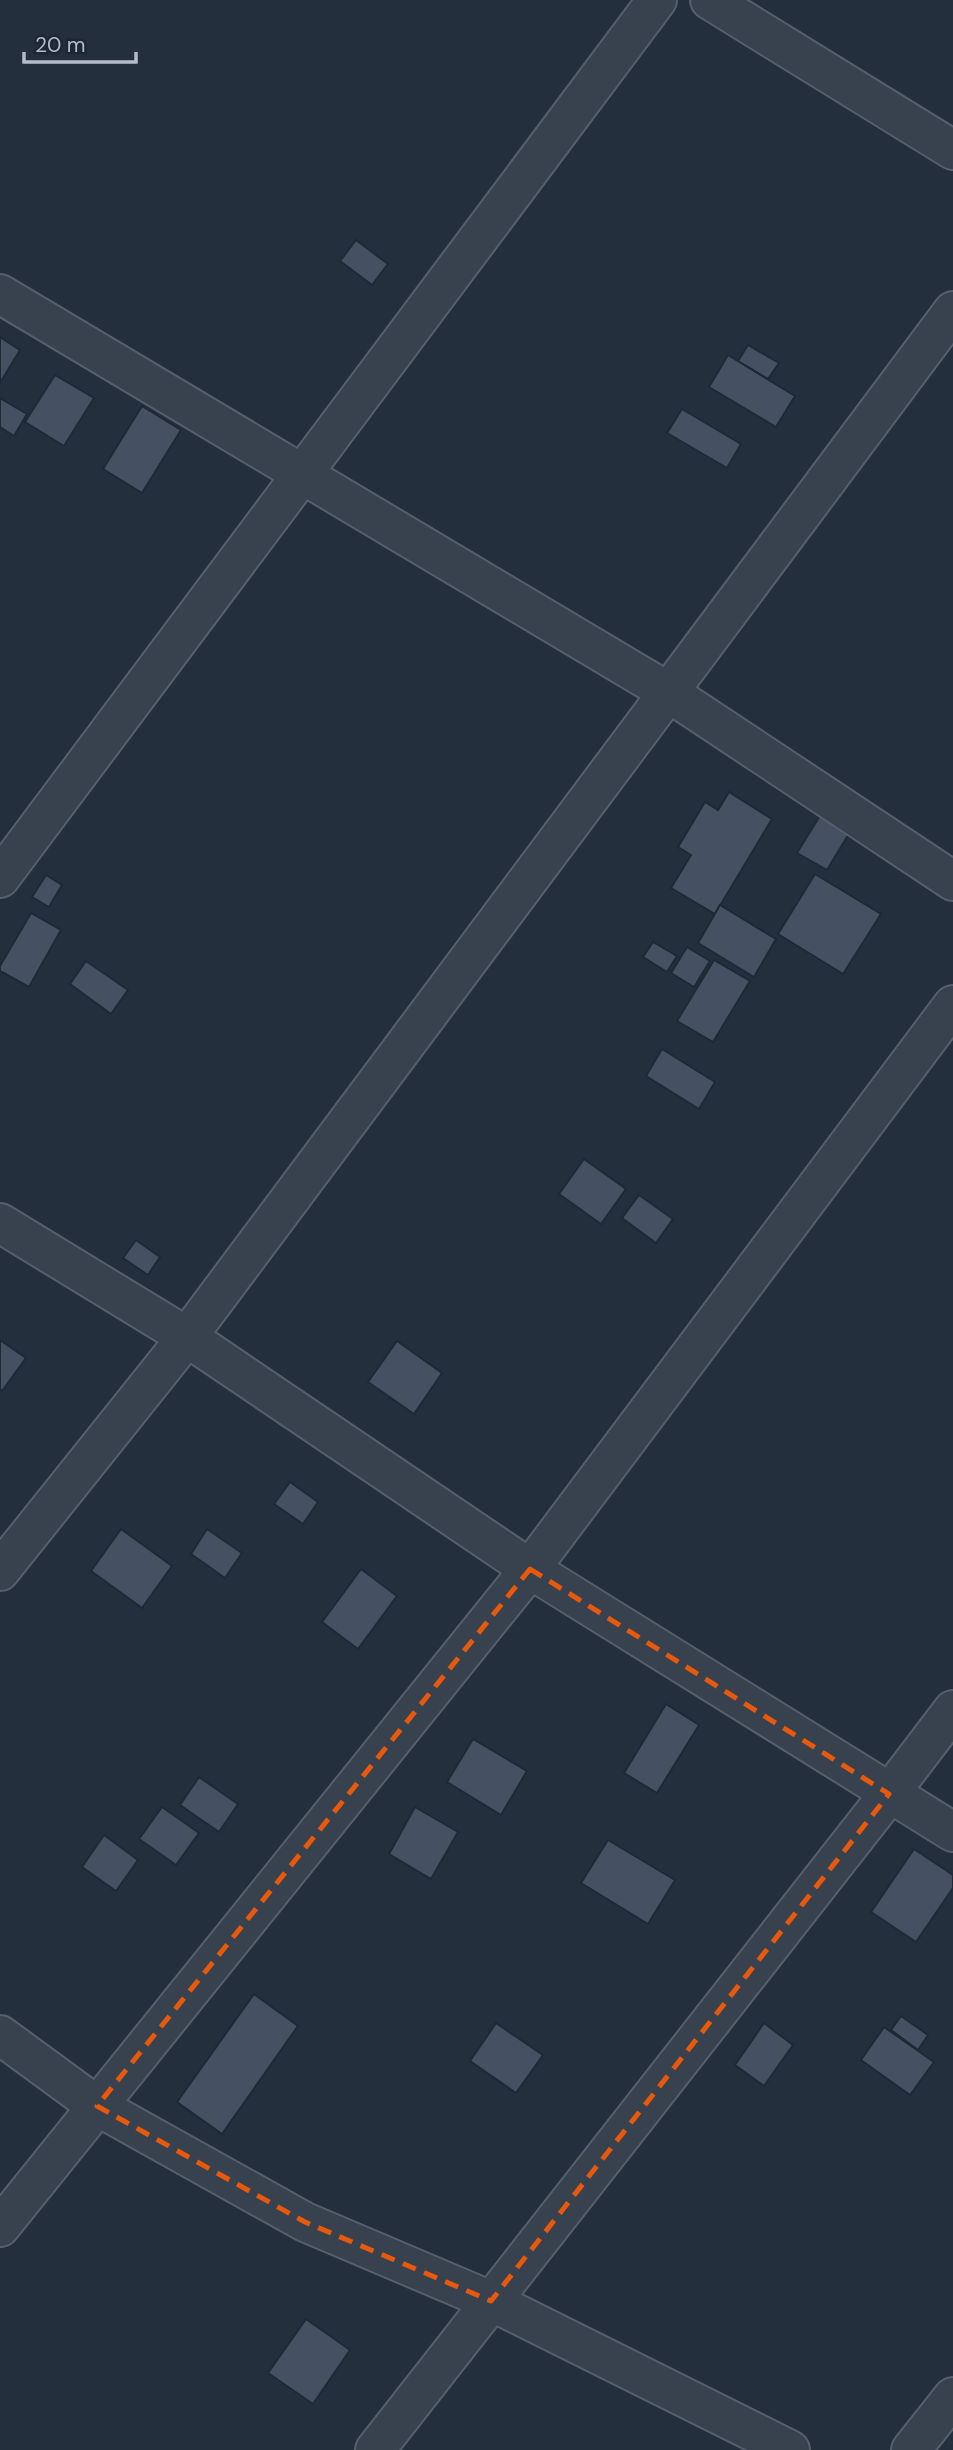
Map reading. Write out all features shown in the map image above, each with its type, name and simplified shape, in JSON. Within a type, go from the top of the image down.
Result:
[{"type":"street","points":[[0,878],[656,0]]},
{"type":"street","points":[[710,0],[953,150]]},
{"type":"street","points":[[0,294],[303,472],[668,692],[953,881]]},
{"type":"street","points":[[0,1571],[187,1337],[953,311]]},
{"type":"street","points":[[0,2227],[530,1569],[953,1005]]},
{"type":"street","points":[[0,1223],[187,1337],[530,1569],[953,1832]]},
{"type":"street","points":[[375,2450],[953,1710]]},
{"type":"street","points":[[0,2035],[97,2106],[304,2222],[491,2301],[790,2450]]},
{"type":"street","points":[[911,2450],[953,2397]]},
{"type":"highlighted area","points":[[530,1569],[889,1794],[491,2301],[305,2222],[97,2106]]},
{"type":"building","points":[[356,240],[388,264],[372,285],[340,261]]},
{"type":"building","points":[[0,337],[20,350],[0,383]]},
{"type":"building","points":[[748,345],[779,363],[768,379],[738,361]]},
{"type":"building","points":[[728,355],[795,396],[776,427],[709,387]]},
{"type":"building","points":[[55,375],[94,398],[64,446],[25,422]]},
{"type":"building","points":[[0,398],[27,414],[14,436],[0,427]]},
{"type":"building","points":[[142,406],[181,430],[142,493],[103,469]]},
{"type":"building","points":[[682,409],[741,444],[727,468],[667,433]]},
{"type":"building","points":[[729,792],[772,819],[715,914],[671,888],[691,855],[678,847],[705,802],[718,810]]},
{"type":"building","points":[[821,814],[850,832],[827,870],[797,853]]},
{"type":"building","points":[[815,874],[881,914],[843,974],[778,934]]},
{"type":"building","points":[[46,875],[62,885],[49,907],[32,897]]},
{"type":"building","points":[[720,905],[776,939],[754,977],[698,943]]},
{"type":"building","points":[[31,913],[61,930],[29,987],[0,971],[0,966]]},
{"type":"building","points":[[653,942],[677,956],[667,972],[643,957]]},
{"type":"building","points":[[687,947],[710,961],[694,987],[671,973]]},
{"type":"building","points":[[714,960],[750,981],[713,1042],[677,1021]]},
{"type":"building","points":[[86,961],[128,990],[111,1014],[70,984]]},
{"type":"building","points":[[662,1049],[715,1082],[699,1109],[646,1076]]},
{"type":"building","points":[[584,1159],[626,1189],[601,1224],[559,1194]]},
{"type":"building","points":[[639,1195],[673,1219],[656,1243],[622,1218]]},
{"type":"building","points":[[136,1240],[160,1257],[148,1275],[123,1258]]},
{"type":"building","points":[[0,1340],[26,1358],[2,1391],[0,1389]]},
{"type":"building","points":[[397,1341],[442,1373],[414,1414],[368,1382]]},
{"type":"building","points":[[290,1482],[318,1502],[303,1524],[274,1504]]},
{"type":"building","points":[[121,1529],[172,1566],[142,1608],[91,1571]]},
{"type":"building","points":[[207,1529],[242,1553],[225,1578],[191,1554]]},
{"type":"building","points":[[361,1569],[397,1596],[358,1649],[322,1622]]},
{"type":"building","points":[[666,1704],[699,1725],[657,1793],[624,1773]]},
{"type":"building","points":[[473,1739],[527,1771],[501,1815],[447,1782]]},
{"type":"building","points":[[199,1777],[238,1804],[219,1832],[180,1805]]},
{"type":"building","points":[[162,1807],[199,1833],[176,1865],[139,1839]]},
{"type":"building","points":[[415,1807],[458,1832],[431,1879],[389,1854]]},
{"type":"building","points":[[104,1835],[138,1860],[116,1891],[82,1867]]},
{"type":"building","points":[[608,1840],[675,1880],[648,1924],[581,1883]]},
{"type":"building","points":[[914,1849],[953,1875],[953,1888],[916,1942],[871,1912]]},
{"type":"building","points":[[254,1994],[298,2026],[222,2134],[177,2102]]},
{"type":"building","points":[[901,2016],[928,2035],[918,2050],[891,2030]]},
{"type":"building","points":[[496,2023],[543,2055],[516,2093],[470,2061]]},
{"type":"building","points":[[764,2023],[793,2045],[764,2086],[735,2065]]},
{"type":"building","points":[[884,2027],[934,2062],[910,2095],[861,2060]]},
{"type":"building","points":[[306,2319],[350,2350],[313,2404],[268,2373]]}]
